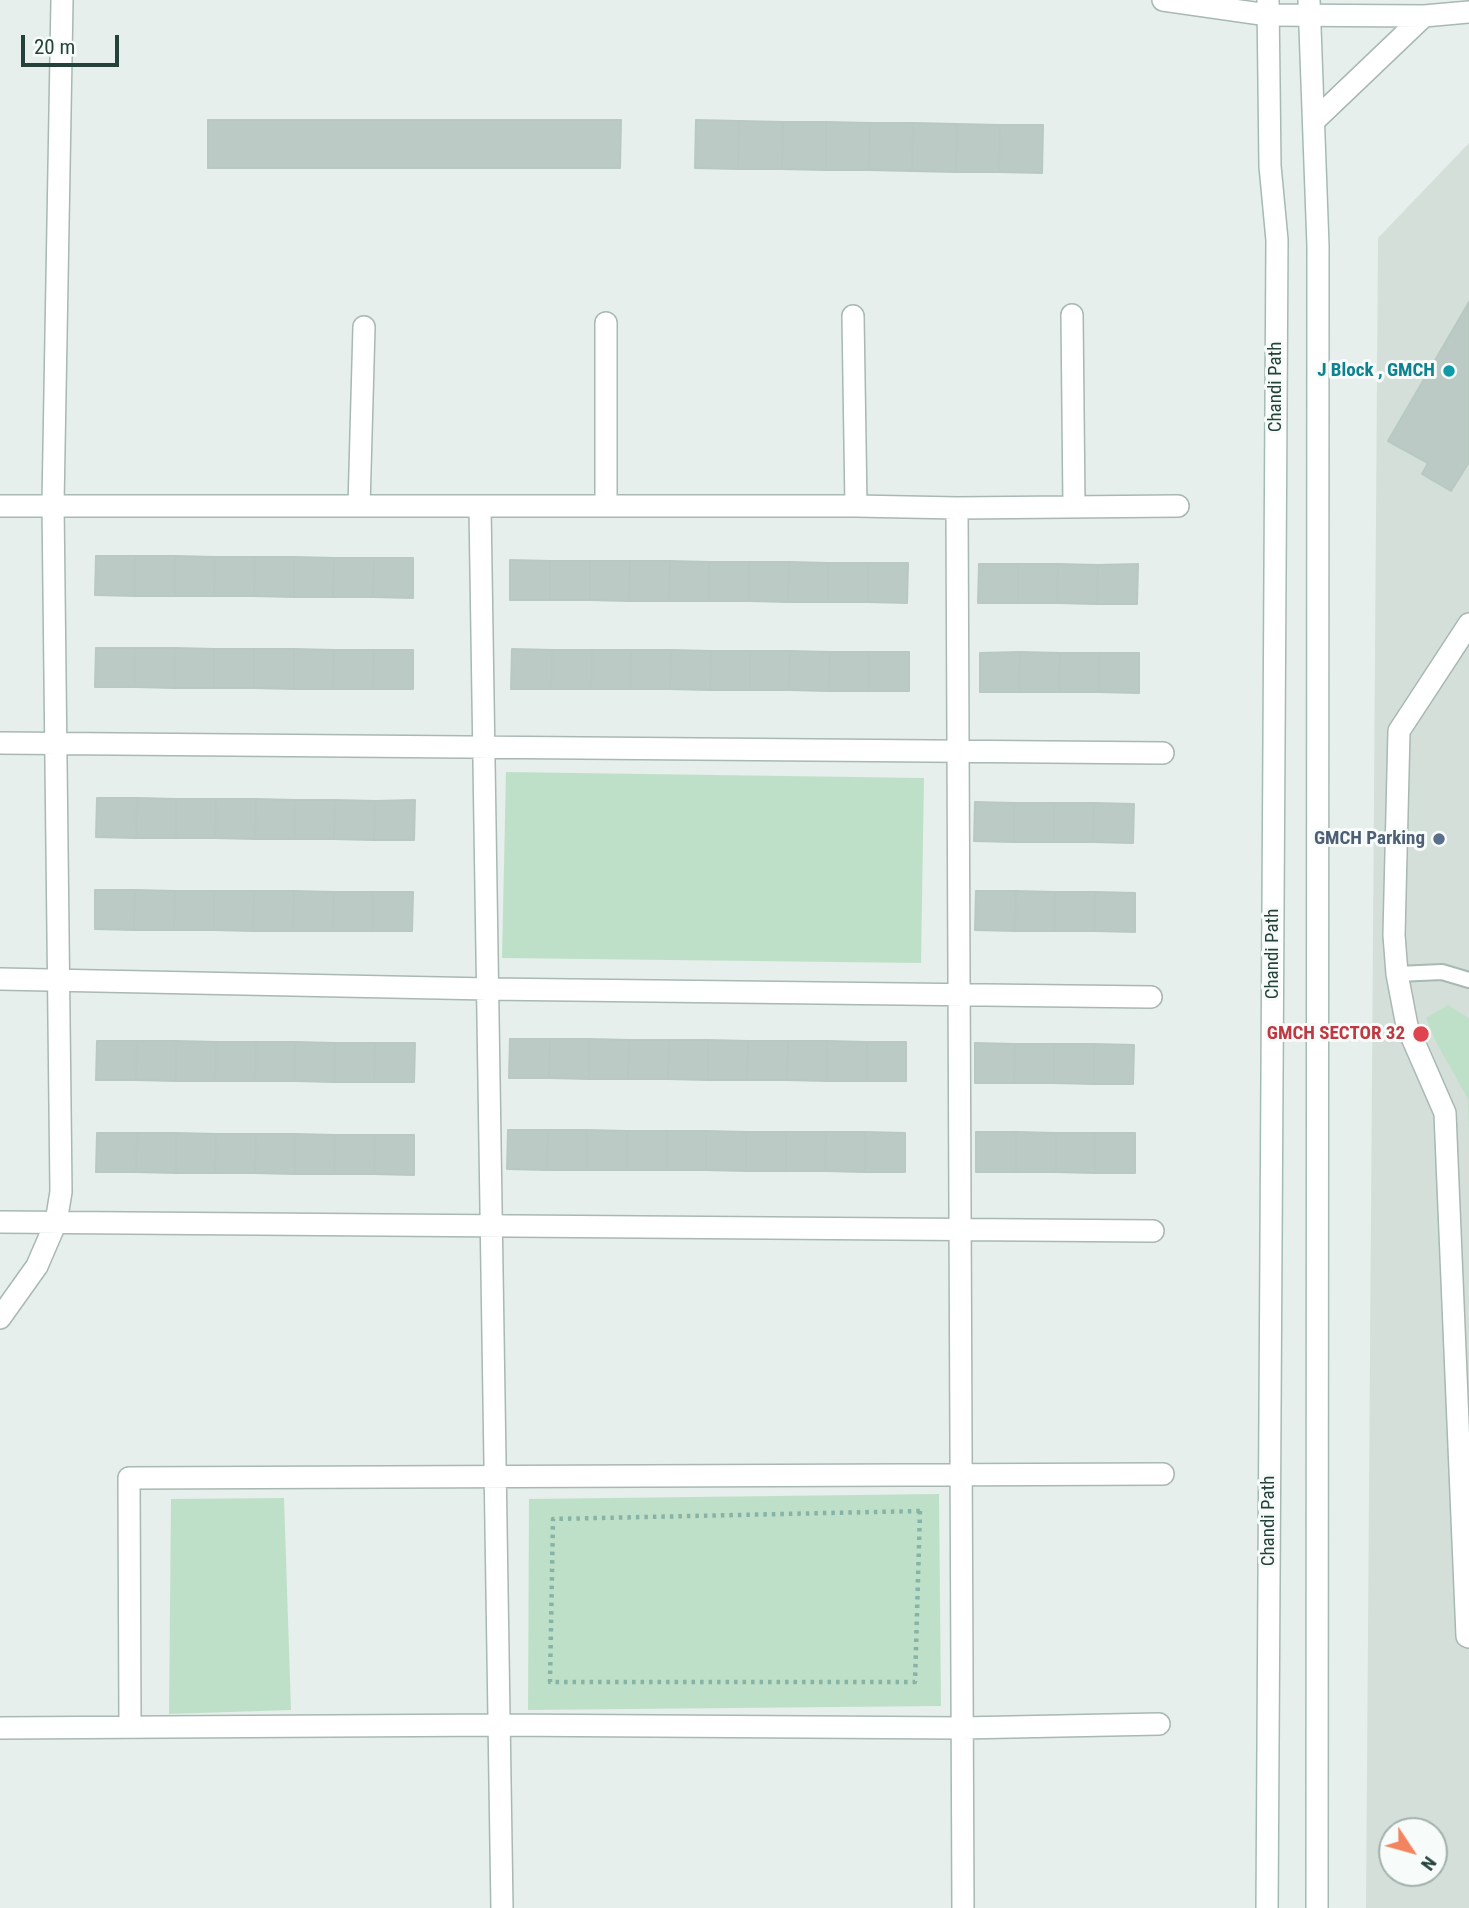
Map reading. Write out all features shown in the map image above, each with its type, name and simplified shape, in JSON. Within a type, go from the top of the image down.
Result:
[{"type":"street","points":[[0,1318],[37,1266],[56,1222],[61,1192],[53,504],[62,0]]},
{"type":"street","points":[[1163,0],[1424,16],[1469,12]]},
{"type":"street","name":"Chandi Path","points":[[1267,1908],[1277,240],[1270,166],[1268,7]]},
{"type":"street","points":[[1309,8],[1318,246],[1318,1908]]},
{"type":"street","points":[[1314,121],[1424,16]]},
{"type":"street","points":[[1072,315],[1074,506]]},
{"type":"street","points":[[853,316],[856,506]]},
{"type":"street","points":[[606,323],[606,506]]},
{"type":"street","points":[[359,506],[364,327]]},
{"type":"street","points":[[0,506],[1178,506]]},
{"type":"street","points":[[480,507],[502,1908]]},
{"type":"street","points":[[957,508],[963,1908]]},
{"type":"street","points":[[1469,624],[1399,731],[1394,935],[1397,974],[1407,1027],[1445,1113],[1469,1637]]},
{"type":"street","points":[[0,743],[1163,753]]},
{"type":"street","points":[[0,979],[488,989],[1151,997]]},
{"type":"street","points":[[0,1222],[1153,1231]]},
{"type":"street","points":[[130,1727],[129,1478],[1163,1474]]},
{"type":"street","points":[[0,1728],[499,1725],[962,1728],[1159,1724]]},
{"type":"lane","points":[[1397,974],[1443,972],[1469,980]]},
{"type":"path","points":[[920,1511],[915,1682],[550,1682],[553,1519],[920,1511]]},
{"type":"shaded area","name":"GMCH SECTOR 32","points":[[1469,143],[1469,1908],[1366,1908],[1378,238]]},
{"type":"green space","points":[[506,772],[924,778],[921,963],[502,958]]},
{"type":"green space","points":[[1448,1005],[1469,1018],[1469,1138],[1468,1099],[1435,1040],[1426,1018]]},
{"type":"green space","points":[[939,1494],[941,1706],[528,1710],[529,1499]]},
{"type":"green space","points":[[284,1498],[291,1710],[169,1714],[171,1499]]},
{"type":"building","points":[[208,120],[621,120],[620,168],[208,168]]},
{"type":"building","points":[[696,120],[739,121],[738,169],[695,168]]},
{"type":"building","points":[[739,121],[783,122],[782,169],[738,169]]},
{"type":"building","points":[[783,122],[826,122],[826,170],[782,169]]},
{"type":"building","points":[[826,122],[870,123],[869,170],[826,170]]},
{"type":"building","points":[[870,123],[913,123],[912,171],[869,170]]},
{"type":"building","points":[[913,123],[957,124],[956,172],[912,171]]},
{"type":"building","points":[[957,124],[1000,125],[999,172],[956,172]]},
{"type":"building","points":[[1000,125],[1043,125],[1042,173],[999,172]]},
{"type":"building","name":"J Block , GMCH","points":[[1469,302],[1469,462],[1451,491],[1422,474],[1428,463],[1388,441]]},
{"type":"building","points":[[96,556],[135,556],[135,596],[95,595]]},
{"type":"building","points":[[135,556],[175,556],[175,596],[135,596]]},
{"type":"building","points":[[175,556],[215,557],[214,596],[175,596]]},
{"type":"building","points":[[215,557],[255,557],[254,596],[214,596]]},
{"type":"building","points":[[255,557],[294,557],[294,597],[254,596]]},
{"type":"building","points":[[294,557],[334,558],[333,597],[294,597]]},
{"type":"building","points":[[334,558],[374,558],[373,597],[333,597]]},
{"type":"building","points":[[374,558],[413,558],[413,598],[373,597]]},
{"type":"building","points":[[510,560],[550,561],[550,600],[510,600]]},
{"type":"building","points":[[550,561],[590,561],[590,600],[550,600]]},
{"type":"building","points":[[590,561],[630,561],[629,601],[590,600]]},
{"type":"building","points":[[630,561],[670,561],[669,601],[629,601]]},
{"type":"building","points":[[670,561],[709,562],[709,601],[669,601]]},
{"type":"building","points":[[709,562],[749,562],[749,601],[709,601]]},
{"type":"building","points":[[749,562],[789,562],[788,602],[749,601]]},
{"type":"building","points":[[789,562],[828,563],[828,602],[788,602]]},
{"type":"building","points":[[828,563],[868,563],[868,602],[828,602]]},
{"type":"building","points":[[868,563],[908,563],[907,603],[868,602]]},
{"type":"building","points":[[979,564],[1018,564],[1018,603],[978,603]]},
{"type":"building","points":[[1018,564],[1058,564],[1057,603],[1018,603]]},
{"type":"building","points":[[1058,564],[1098,565],[1097,604],[1057,603]]},
{"type":"building","points":[[1138,564],[1137,604],[1097,604],[1098,565]]},
{"type":"building","points":[[96,648],[135,648],[135,687],[95,687]]},
{"type":"building","points":[[135,648],[175,648],[175,688],[135,687]]},
{"type":"building","points":[[175,648],[214,649],[214,688],[175,688]]},
{"type":"building","points":[[214,649],[254,649],[254,688],[214,688]]},
{"type":"building","points":[[254,649],[294,649],[294,689],[254,688]]},
{"type":"building","points":[[294,649],[334,650],[333,689],[294,689]]},
{"type":"building","points":[[512,649],[552,650],[551,689],[511,689]]},
{"type":"building","points":[[334,650],[374,650],[373,689],[333,689]]},
{"type":"building","points":[[374,650],[413,650],[413,689],[373,689]]},
{"type":"building","points":[[552,650],[592,650],[591,689],[551,689]]},
{"type":"building","points":[[592,650],[631,650],[631,689],[591,689]]},
{"type":"building","points":[[631,650],[671,650],[670,689],[631,689]]},
{"type":"building","points":[[671,650],[711,651],[710,690],[670,689]]},
{"type":"building","points":[[711,651],[750,651],[750,690],[710,690]]},
{"type":"building","points":[[750,651],[790,651],[789,690],[750,690]]},
{"type":"building","points":[[790,651],[830,652],[829,691],[789,690]]},
{"type":"building","points":[[830,652],[869,652],[869,691],[829,691]]},
{"type":"building","points":[[869,652],[909,652],[909,691],[869,691]]},
{"type":"building","points":[[1020,652],[1019,692],[980,692],[980,653]]},
{"type":"building","points":[[1020,652],[1060,653],[1059,692],[1019,692]]},
{"type":"building","points":[[1060,653],[1099,653],[1099,692],[1059,692]]},
{"type":"building","points":[[1099,653],[1139,653],[1139,693],[1099,692]]},
{"type":"building","points":[[97,798],[137,798],[136,838],[96,837]]},
{"type":"building","points":[[137,798],[176,799],[176,838],[136,838]]},
{"type":"building","points":[[176,799],[216,799],[215,838],[176,838]]},
{"type":"building","points":[[216,799],[256,799],[255,839],[215,838]]},
{"type":"building","points":[[256,799],[295,800],[295,839],[255,839]]},
{"type":"building","points":[[295,800],[335,800],[334,839],[295,839]]},
{"type":"building","points":[[335,800],[375,801],[374,840],[334,839]]},
{"type":"building","points":[[415,800],[414,840],[374,840],[375,801]]},
{"type":"building","points":[[975,802],[1014,803],[1014,842],[974,841]]},
{"type":"building","points":[[1014,803],[1054,803],[1054,842],[1014,842]]},
{"type":"building","points":[[1054,803],[1094,803],[1093,842],[1054,842]]},
{"type":"building","points":[[1094,803],[1134,804],[1133,843],[1093,842]]},
{"type":"building","points":[[95,890],[135,890],[134,930],[95,929]]},
{"type":"building","points":[[135,890],[175,891],[174,930],[134,930]]},
{"type":"building","points":[[175,891],[214,891],[214,930],[174,930]]},
{"type":"building","points":[[214,891],[254,891],[253,931],[214,930]]},
{"type":"building","points":[[254,891],[294,891],[293,931],[253,931]]},
{"type":"building","points":[[294,891],[334,892],[333,931],[293,931]]},
{"type":"building","points":[[976,891],[1016,891],[1015,931],[975,930]]},
{"type":"building","points":[[1016,891],[1055,892],[1055,931],[1015,931]]},
{"type":"building","points":[[334,892],[373,892],[373,931],[333,931]]},
{"type":"building","points":[[373,892],[413,892],[412,931],[373,931]]},
{"type":"building","points":[[1055,892],[1095,892],[1095,931],[1055,931]]},
{"type":"building","points":[[1095,892],[1135,893],[1135,932],[1095,931]]},
{"type":"building","points":[[510,1039],[550,1039],[549,1078],[509,1078]]},
{"type":"building","points":[[550,1039],[589,1039],[589,1079],[549,1078]]},
{"type":"building","points":[[589,1039],[629,1040],[628,1079],[589,1079]]},
{"type":"building","points":[[629,1040],[669,1040],[668,1079],[628,1079]]},
{"type":"building","points":[[669,1040],[708,1040],[708,1080],[668,1079]]},
{"type":"building","points":[[708,1040],[748,1041],[747,1080],[708,1080]]},
{"type":"building","points":[[97,1041],[137,1041],[136,1080],[96,1080]]},
{"type":"building","points":[[137,1041],[176,1041],[176,1081],[136,1080]]},
{"type":"building","points":[[176,1041],[216,1042],[215,1081],[176,1081]]},
{"type":"building","points":[[748,1041],[788,1041],[787,1080],[747,1080]]},
{"type":"building","points":[[788,1041],[827,1041],[827,1081],[787,1080]]},
{"type":"building","points":[[827,1041],[867,1042],[867,1081],[827,1081]]},
{"type":"building","points":[[216,1042],[256,1042],[255,1081],[215,1081]]},
{"type":"building","points":[[256,1042],[295,1042],[295,1081],[255,1081]]},
{"type":"building","points":[[295,1042],[335,1043],[335,1082],[295,1081]]},
{"type":"building","points":[[867,1042],[906,1042],[906,1081],[867,1081]]},
{"type":"building","points":[[335,1043],[375,1043],[374,1082],[335,1082]]},
{"type":"building","points":[[375,1043],[415,1043],[414,1082],[374,1082]]},
{"type":"building","points":[[975,1043],[1015,1044],[1014,1083],[975,1083]]},
{"type":"building","points":[[1015,1044],[1054,1044],[1054,1083],[1014,1083]]},
{"type":"building","points":[[1054,1044],[1094,1044],[1094,1084],[1054,1083]]},
{"type":"building","points":[[1094,1044],[1134,1045],[1133,1084],[1094,1084]]},
{"type":"building","points":[[508,1130],[548,1130],[547,1170],[507,1169]]},
{"type":"building","points":[[548,1130],[587,1130],[587,1170],[547,1170]]},
{"type":"building","points":[[587,1130],[627,1131],[627,1170],[587,1170]]},
{"type":"building","points":[[627,1131],[667,1131],[667,1170],[627,1170]]},
{"type":"building","points":[[667,1131],[706,1131],[706,1170],[667,1170]]},
{"type":"building","points":[[706,1131],[746,1132],[746,1171],[706,1170]]},
{"type":"building","points":[[746,1132],[786,1132],[786,1171],[746,1171]]},
{"type":"building","points":[[786,1132],[826,1132],[825,1171],[786,1171]]},
{"type":"building","points":[[826,1132],[865,1132],[865,1172],[825,1171]]},
{"type":"building","points":[[865,1132],[905,1133],[905,1172],[865,1172]]},
{"type":"building","points":[[976,1132],[1016,1132],[1016,1172],[976,1172]]},
{"type":"building","points":[[1016,1132],[1056,1133],[1056,1172],[1016,1172]]},
{"type":"building","points":[[97,1133],[137,1133],[136,1172],[96,1172]]},
{"type":"building","points":[[137,1133],[176,1133],[176,1173],[136,1172]]},
{"type":"building","points":[[176,1133],[216,1134],[215,1173],[176,1173]]},
{"type":"building","points":[[1056,1133],[1095,1133],[1095,1173],[1056,1172]]},
{"type":"building","points":[[1095,1133],[1135,1133],[1135,1173],[1095,1173]]},
{"type":"building","points":[[216,1134],[256,1134],[255,1173],[215,1173]]},
{"type":"building","points":[[256,1134],[295,1134],[295,1174],[255,1173]]},
{"type":"building","points":[[295,1134],[335,1135],[334,1174],[295,1174]]},
{"type":"building","points":[[335,1135],[375,1135],[374,1174],[334,1174]]},
{"type":"building","points":[[375,1135],[414,1135],[414,1175],[374,1174]]},
{"type":"place","name":"J Block , GMCH","points":[[1449,371]]},
{"type":"place","name":"GMCH Parking","points":[[1439,839]]},
{"type":"place","name":"GMCH SECTOR 32","points":[[1421,1034]]}]
